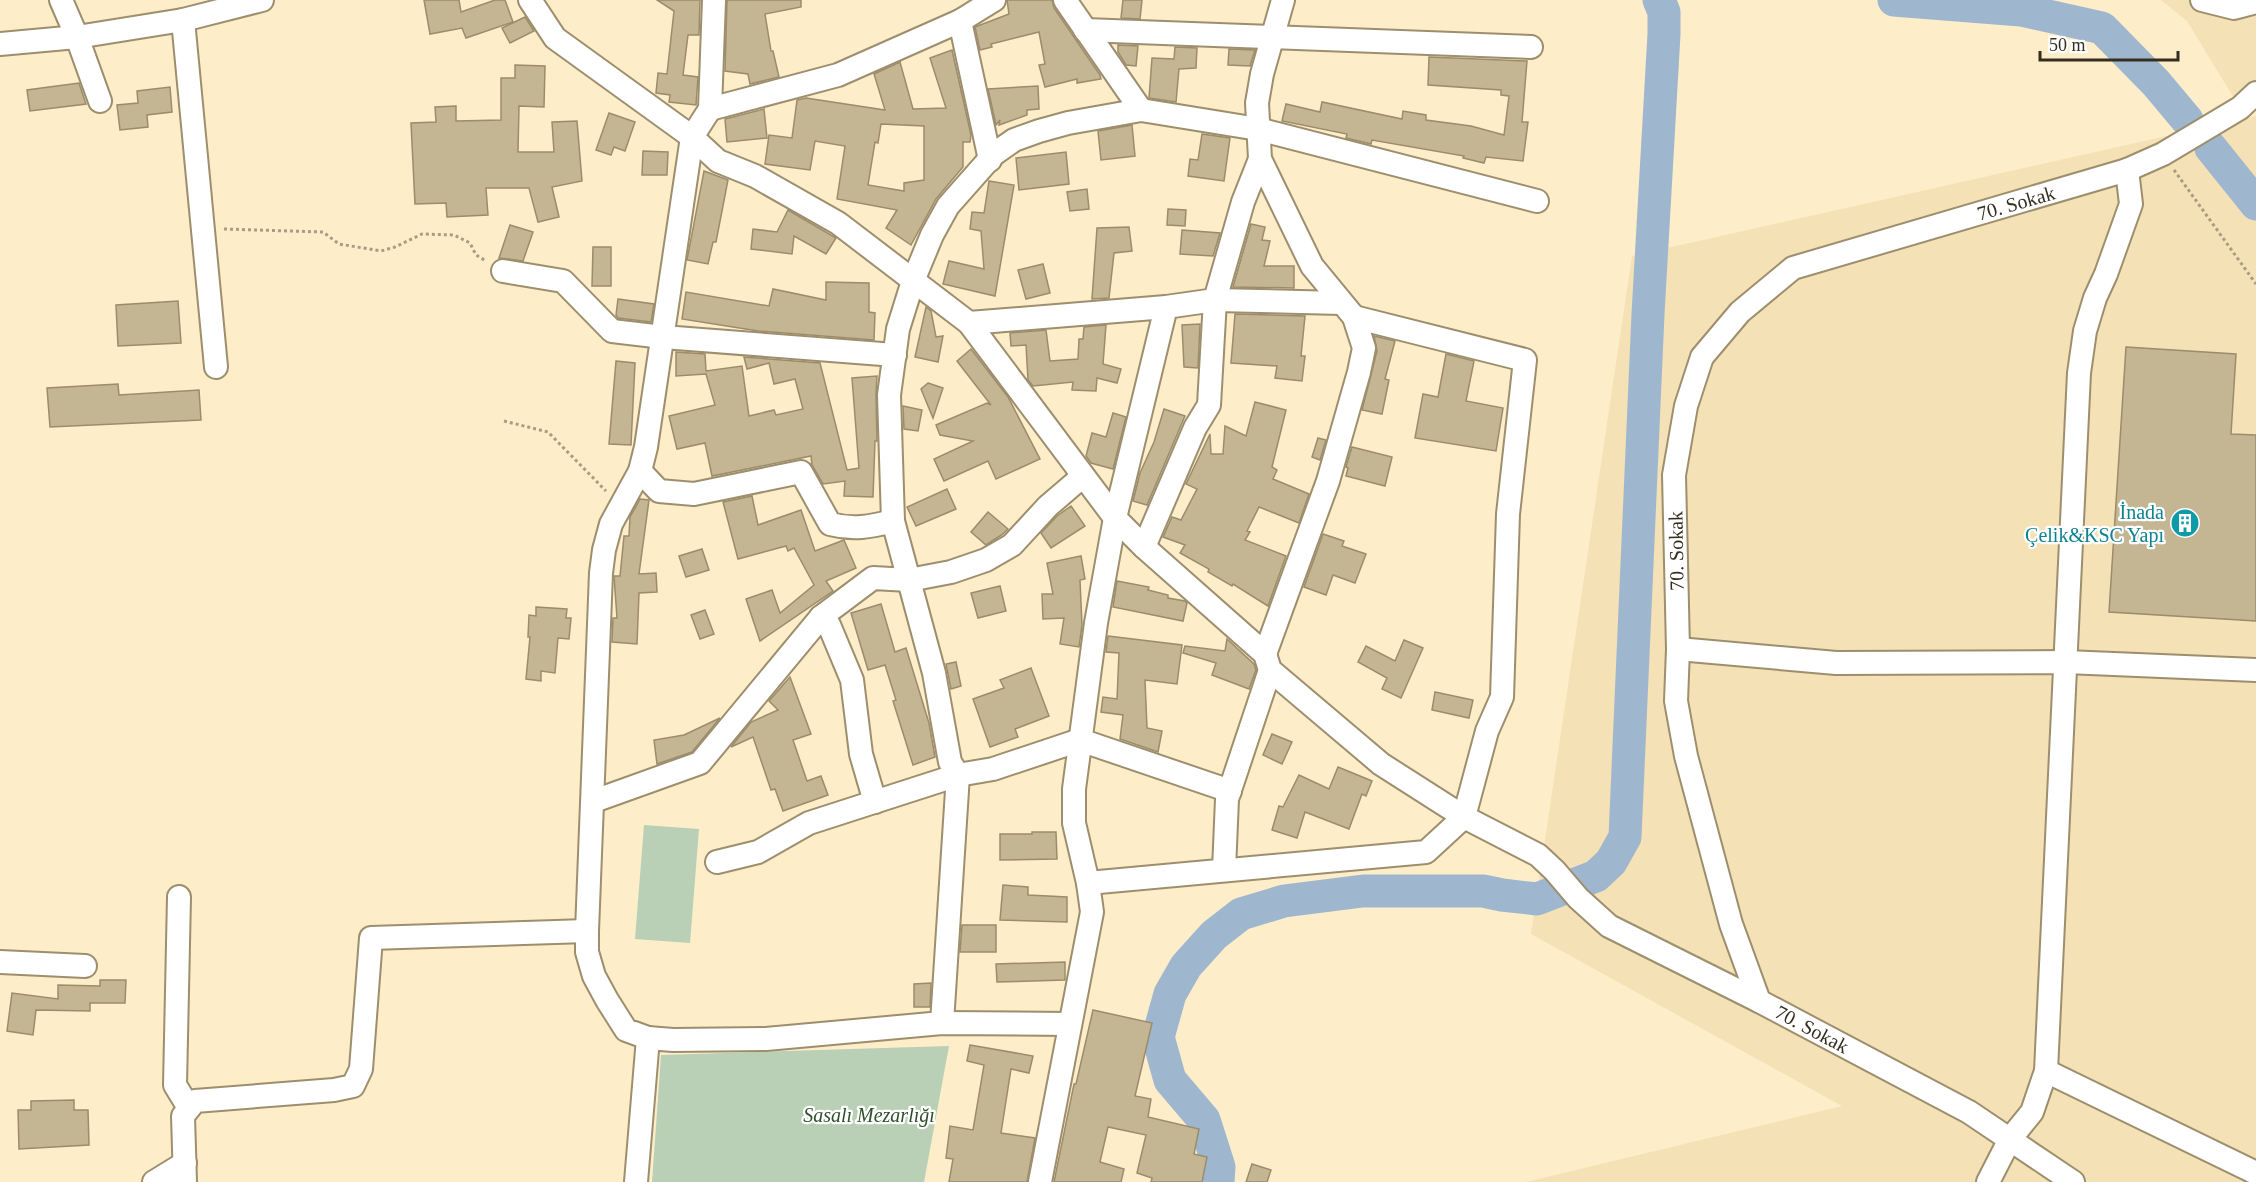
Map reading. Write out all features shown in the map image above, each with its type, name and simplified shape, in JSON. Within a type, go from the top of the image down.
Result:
[{"type":"street","points":[[61,0],[100,101]]},
{"type":"street","points":[[0,44],[77,37],[183,20],[262,0]]},
{"type":"street","points":[[530,0],[555,38],[692,137],[718,161],[755,176],[838,222],[969,323],[1114,518],[1381,764],[1464,816],[1538,855],[1578,898],[1609,926],[1758,1001]]},
{"type":"street","points":[[714,0],[710,109],[692,137],[646,447],[640,471],[611,524],[604,549],[601,573],[594,801],[587,932],[587,952],[594,976],[626,1030],[648,1038],[765,1039],[942,1023],[1070,1024]]},
{"type":"street","points":[[710,109],[838,75],[960,21],[994,0]]},
{"type":"street","points":[[1065,0],[1141,110]]},
{"type":"street","points":[[1224,870],[1227,800],[1268,662],[1328,481],[1364,348],[1348,310],[1312,266],[1260,159],[1257,103],[1262,74],[1283,0]]},
{"type":"street","points":[[2202,0],[2234,8],[2256,2]]},
{"type":"street","points":[[183,20],[216,367]]},
{"type":"street","points":[[960,21],[990,160]]},
{"type":"street","points":[[1085,30],[1531,47]]},
{"type":"street","name":"70. Sokak","points":[[2073,1182],[1969,1112],[1758,1001],[1731,924],[1686,756],[1676,702],[1678,650],[1674,475],[1686,406],[1702,357],[1740,312],[1793,268],[2127,170],[2163,154],[2240,108],[2256,93]]},
{"type":"street","points":[[942,1023],[958,775],[950,762],[934,673],[893,522],[889,395],[898,329],[913,281],[932,235],[948,206],[994,154],[1014,140],[1068,123],[1141,110],[1258,129],[1537,201]]},
{"type":"street","points":[[1144,547],[1195,428],[1209,405],[1215,300],[1243,202],[1260,159]]},
{"type":"street","points":[[1988,1182],[2010,1139],[2032,1112],[2046,1071],[2079,373],[2085,331],[2095,298],[2131,204],[2127,170]]},
{"type":"street","points":[[503,271],[563,281],[612,331],[663,338],[895,355]]},
{"type":"street","points":[[969,323],[1166,307],[1215,300],[1348,310],[1525,360],[1508,514],[1502,697],[1487,731],[1464,816],[1426,852],[1088,883]]},
{"type":"street","points":[[1040,1182],[1092,912],[1088,883],[1074,823],[1074,789],[1096,623],[1114,518],[1166,307]]},
{"type":"street","points":[[640,471],[658,491],[694,494],[801,472],[830,524],[845,528],[864,528],[893,522]]},
{"type":"street","points":[[594,801],[700,763],[821,617],[873,578],[909,580],[951,572],[986,560],[1012,545],[1048,506],[1083,476]]},
{"type":"street","points":[[821,617],[829,625],[852,680],[861,754],[875,802]]},
{"type":"street","points":[[1678,650],[1836,663],[2066,662],[2256,670]]},
{"type":"street","points":[[717,862],[758,852],[809,823],[958,775],[993,769],[1080,740],[1230,791]]},
{"type":"street","points":[[179,897],[175,1084],[189,1108]]},
{"type":"street","points":[[154,1182],[185,1172],[183,1116],[195,1101],[334,1090],[353,1086],[361,1069],[371,938],[587,932]]},
{"type":"street","points":[[0,962],[85,966]]},
{"type":"street","points":[[636,1182],[648,1038]]},
{"type":"street","points":[[2046,1071],[2256,1173]]},
{"type":"path","points":[[2163,154],[2256,284]]},
{"type":"path","points":[[203,229],[323,232],[339,244],[381,251],[422,234],[454,235],[470,243],[477,255],[503,271]]},
{"type":"path","points":[[504,422],[548,432],[621,506]]},
{"type":"shaded area","points":[[2161,0],[2256,0],[2256,93],[2240,108],[2187,21]]},
{"type":"shaded area","points":[[2256,116],[2256,1182],[1526,1182],[1842,1106],[1531,934],[1632,256]]},
{"type":"green space","points":[[644,825],[699,829],[690,943],[635,939]]},
{"type":"green space","name":"Sasalı Mezarlığı","points":[[949,1046],[924,1182],[652,1182],[661,1055]]},
{"type":"building","points":[[424,0],[459,0],[461,12],[495,0],[505,0],[513,22],[466,38],[462,28],[430,34]]},
{"type":"building","points":[[657,0],[700,0],[699,35],[688,35],[683,75],[698,77],[696,105],[669,102],[670,95],[656,93],[658,73],[667,74],[674,11]]},
{"type":"building","points":[[727,0],[801,0],[801,7],[765,14],[771,51],[773,51],[779,77],[750,84],[748,74],[725,71]]},
{"type":"building","points":[[1007,0],[1052,0],[1054,8],[1101,79],[1077,83],[1077,79],[1045,87],[1039,65],[1045,64],[1039,32],[991,44],[992,47],[980,50],[975,27],[1009,14]]},
{"type":"building","points":[[1123,0],[1142,0],[1140,19],[1121,18]]},
{"type":"building","points":[[525,17],[534,31],[510,43],[502,28]]},
{"type":"building","points":[[1118,45],[1138,46],[1136,66],[1126,65],[1118,52]]},
{"type":"building","points":[[1175,47],[1197,48],[1196,68],[1179,69],[1176,102],[1149,98],[1152,58],[1174,59]]},
{"type":"building","points":[[1229,49],[1255,50],[1250,66],[1228,65]]},
{"type":"building","points":[[952,50],[971,135],[970,142],[963,142],[963,167],[936,199],[911,245],[886,228],[897,210],[837,199],[845,146],[815,141],[810,170],[765,164],[769,135],[792,138],[797,100],[806,98],[885,110],[874,74],[900,62],[913,109],[946,108],[930,58]],"holes":[[[881,124],[924,126],[924,180],[904,183],[904,191],[868,185],[875,142],[878,143]]]},
{"type":"building","points":[[1429,57],[1527,61],[1522,122],[1528,122],[1523,161],[1486,157],[1484,163],[1463,158],[1464,156],[1372,140],[1371,144],[1346,138],[1347,134],[1282,121],[1286,104],[1320,112],[1322,102],[1402,119],[1403,111],[1426,115],[1426,120],[1471,126],[1504,135],[1509,96],[1501,95],[1501,90],[1428,85]]},
{"type":"building","points":[[515,65],[545,66],[544,107],[519,106],[518,152],[554,152],[552,122],[577,121],[582,181],[552,187],[559,217],[538,222],[529,188],[486,188],[488,215],[447,217],[446,203],[415,204],[411,123],[436,122],[435,107],[456,106],[456,121],[501,120],[501,78],[515,78]]},
{"type":"building","points":[[79,83],[86,104],[30,111],[27,90]]},
{"type":"building","points":[[1038,86],[1039,109],[1027,110],[1027,115],[999,125],[1000,120],[996,125],[988,89]]},
{"type":"building","points":[[170,87],[172,112],[147,115],[148,127],[120,130],[117,105],[138,103],[137,91]]},
{"type":"building","points":[[764,109],[767,138],[727,142],[725,119]]},
{"type":"building","points":[[609,113],[635,122],[625,151],[614,147],[611,155],[596,150]]},
{"type":"building","points":[[1132,125],[1135,156],[1101,160],[1098,131]]},
{"type":"building","points":[[1202,134],[1230,138],[1224,181],[1188,176],[1190,159],[1198,160]]},
{"type":"building","points":[[643,151],[668,152],[667,175],[642,175]]},
{"type":"building","points":[[1066,152],[1069,184],[1019,190],[1016,158]]},
{"type":"building","points":[[704,171],[728,180],[716,242],[713,242],[708,264],[687,260]]},
{"type":"building","points":[[989,181],[1014,185],[995,296],[943,284],[949,261],[984,269],[981,231],[970,229],[972,212],[984,213]]},
{"type":"building","points":[[1087,189],[1089,209],[1070,211],[1067,192]]},
{"type":"building","points":[[1168,209],[1186,210],[1185,226],[1167,225]]},
{"type":"building","points":[[788,210],[836,238],[826,254],[794,236],[792,254],[751,249],[753,229],[777,232]]},
{"type":"building","points":[[1251,224],[1265,227],[1262,240],[1270,241],[1264,266],[1294,266],[1294,288],[1233,287]]},
{"type":"building","points":[[510,225],[533,232],[523,261],[499,258]]},
{"type":"building","points":[[1129,227],[1132,251],[1114,253],[1109,298],[1092,299],[1097,228]]},
{"type":"building","points":[[1182,230],[1220,233],[1213,256],[1180,254]]},
{"type":"building","points":[[593,247],[611,247],[611,286],[592,286]]},
{"type":"building","points":[[1043,264],[1050,293],[1026,299],[1018,270]]},
{"type":"building","points":[[826,282],[869,283],[869,312],[875,313],[874,340],[758,331],[682,319],[686,292],[769,306],[773,289],[826,300]]},
{"type":"building","points":[[618,299],[654,304],[651,322],[618,318],[616,315]]},
{"type":"building","points":[[178,301],[181,343],[118,346],[116,305]]},
{"type":"building","points":[[926,307],[931,311],[936,337],[943,336],[938,362],[915,357]]},
{"type":"building","points":[[1235,314],[1305,316],[1301,356],[1305,356],[1302,381],[1275,378],[1277,366],[1231,363]]},
{"type":"building","points":[[1200,324],[1198,368],[1184,367],[1182,325]]},
{"type":"building","points":[[1106,325],[1103,364],[1121,369],[1117,383],[1097,378],[1096,391],[1072,390],[1073,382],[1033,386],[1028,380],[1026,345],[1011,346],[1010,333],[1046,330],[1050,361],[1078,359],[1079,339],[1083,339],[1084,327]]},
{"type":"building","points":[[1374,336],[1395,341],[1385,379],[1389,380],[1382,414],[1362,410],[1377,351]]},
{"type":"building","name":"İnada Çelik&KSC Yapı","points":[[2126,347],[2236,354],[2231,434],[2256,435],[2256,621],[2109,612]]},
{"type":"building","points":[[971,349],[1008,397],[1040,459],[996,479],[988,461],[944,481],[934,459],[973,441],[940,435],[936,425],[987,403],[991,405],[957,361]]},
{"type":"building","points":[[676,352],[705,354],[706,371],[742,366],[749,416],[774,410],[776,415],[803,409],[795,379],[774,384],[769,363],[747,369],[744,357],[820,363],[847,470],[859,468],[852,378],[877,376],[877,441],[875,441],[873,497],[844,496],[845,481],[823,484],[812,465],[811,456],[712,476],[705,443],[677,449],[669,416],[715,405],[706,374],[676,376]]},
{"type":"building","points":[[1446,354],[1474,361],[1466,401],[1503,408],[1496,451],[1415,438],[1423,394],[1438,397]]},
{"type":"building","points":[[616,361],[635,363],[631,445],[609,444]]},
{"type":"building","points":[[928,383],[943,388],[933,418],[921,389]]},
{"type":"building","points":[[118,384],[119,395],[199,390],[201,420],[50,427],[47,388]]},
{"type":"building","points":[[1255,402],[1286,410],[1272,467],[1277,470],[1273,479],[1309,494],[1299,523],[1259,507],[1247,531],[1250,532],[1245,540],[1286,556],[1268,606],[1233,584],[1232,586],[1208,572],[1209,569],[1180,553],[1185,545],[1163,537],[1172,517],[1181,520],[1197,489],[1186,484],[1210,434],[1211,454],[1223,454],[1225,426],[1246,436]]},
{"type":"building","points":[[903,406],[922,410],[918,431],[904,429]]},
{"type":"building","points":[[1164,409],[1185,416],[1147,505],[1133,501],[1140,473],[1154,442]]},
{"type":"building","points":[[1113,413],[1126,417],[1113,469],[1091,463],[1086,456],[1092,433],[1106,437]]},
{"type":"building","points":[[1318,438],[1326,440],[1320,460],[1312,457]]},
{"type":"building","points":[[1352,447],[1392,457],[1385,486],[1346,476],[1348,468],[1346,467]]},
{"type":"building","points":[[947,489],[956,509],[916,526],[907,507]]},
{"type":"building","points":[[752,496],[758,525],[801,510],[815,551],[844,540],[856,568],[826,581],[833,591],[760,641],[746,599],[772,590],[780,613],[814,585],[794,548],[788,551],[786,546],[738,559],[723,502]]},
{"type":"building","points":[[640,499],[649,500],[639,574],[656,573],[657,592],[639,593],[637,644],[612,642],[613,618],[617,618],[614,576],[620,576],[624,536],[629,536],[630,517]]},
{"type":"building","points":[[1071,506],[1085,526],[1051,548],[1041,533],[1057,516]]},
{"type":"building","points":[[988,512],[1008,529],[986,545],[971,532]]},
{"type":"building","points":[[1323,534],[1344,541],[1342,546],[1366,554],[1355,583],[1333,575],[1326,595],[1304,587]]},
{"type":"building","points":[[702,549],[709,570],[686,577],[679,556]]},
{"type":"building","points":[[1081,556],[1085,579],[1080,580],[1082,625],[1079,647],[1060,644],[1064,618],[1043,619],[1042,594],[1053,594],[1047,563]]},
{"type":"building","points":[[1117,581],[1149,587],[1148,590],[1168,595],[1168,598],[1185,601],[1187,603],[1183,621],[1113,607]]},
{"type":"building","points":[[1000,586],[1006,611],[978,618],[971,593]]},
{"type":"building","points":[[881,604],[895,652],[906,648],[929,723],[935,757],[913,765],[893,701],[896,700],[885,665],[868,670],[851,613]]},
{"type":"building","points":[[536,607],[567,609],[566,618],[571,618],[569,639],[558,638],[555,673],[541,671],[541,681],[526,679],[530,637],[528,637],[529,615],[536,616]]},
{"type":"building","points":[[705,610],[714,634],[700,639],[691,615]]},
{"type":"building","points":[[1108,636],[1182,645],[1177,684],[1145,680],[1147,728],[1162,731],[1158,752],[1120,739],[1123,715],[1101,712],[1103,697],[1117,699],[1119,653],[1106,652]]},
{"type":"building","points":[[1227,639],[1254,664],[1256,670],[1249,689],[1212,675],[1216,663],[1183,653],[1185,646],[1225,651]]},
{"type":"building","points":[[1404,640],[1423,648],[1401,698],[1382,689],[1387,678],[1358,662],[1366,646],[1395,661]]},
{"type":"building","points":[[956,662],[961,686],[951,689],[946,664]]},
{"type":"building","points":[[1031,668],[1049,716],[1015,729],[1018,737],[990,747],[973,699],[1004,688],[1000,680]]},
{"type":"building","points":[[790,677],[811,734],[793,740],[807,781],[821,776],[828,795],[783,811],[775,789],[771,790],[753,737],[731,747],[751,722],[778,710],[769,701]]},
{"type":"building","points":[[1435,692],[1473,700],[1469,718],[1432,710]]},
{"type":"building","points":[[720,718],[692,752],[657,764],[654,740],[684,735]]},
{"type":"building","points":[[1272,734],[1292,742],[1282,764],[1263,755]]},
{"type":"building","points":[[1338,767],[1372,781],[1366,796],[1362,794],[1349,829],[1305,812],[1297,838],[1272,830],[1279,806],[1283,807],[1299,775],[1329,789]]},
{"type":"building","points":[[1032,832],[1056,832],[1057,859],[1000,860],[1000,834],[1032,834]]},
{"type":"building","points":[[1003,885],[1028,887],[1028,895],[1067,897],[1067,922],[1000,920]]},
{"type":"building","points":[[962,925],[996,925],[996,952],[960,952]]},
{"type":"building","points":[[1065,962],[1065,980],[997,982],[996,964]]},
{"type":"building","points":[[100,980],[126,980],[125,1003],[90,1003],[90,1011],[36,1010],[33,1035],[7,1031],[12,993],[58,999],[58,985],[100,986]]},
{"type":"building","points":[[931,983],[930,1007],[914,1007],[914,984]]},
{"type":"building","points":[[1093,1010],[1152,1023],[1135,1096],[1151,1099],[1148,1117],[1199,1129],[1194,1154],[1207,1157],[1202,1182],[1151,1182],[1152,1178],[1137,1173],[1146,1135],[1108,1127],[1100,1162],[1124,1169],[1121,1182],[1054,1182],[1074,1084],[1076,1084]]},
{"type":"building","points":[[970,1045],[1033,1056],[1029,1073],[1011,1069],[1001,1133],[1035,1138],[1027,1182],[949,1182],[953,1159],[946,1158],[950,1126],[973,1130],[984,1065],[967,1061]]},
{"type":"building","points":[[74,1100],[74,1110],[88,1110],[89,1145],[19,1149],[18,1110],[31,1110],[31,1101]]},
{"type":"building","points":[[1252,1164],[1271,1170],[1267,1182],[1246,1182]]},
{"type":"waterway","points":[[1218,1182],[1219,1167],[1204,1120],[1170,1080],[1158,1037],[1170,994],[1186,966],[1214,935],[1241,914],[1284,901],[1363,891],[1483,891],[1537,899],[1596,876],[1611,862],[1625,837],[1648,314],[1664,34],[1664,12],[1659,0]]},
{"type":"waterway","points":[[1894,0],[2021,10],[2102,28],[2156,83],[2187,120]]},
{"type":"waterway","points":[[2211,148],[2256,204]]},
{"type":"place","name":"İnada Çelik&KSC Yapı","points":[[2185,523]]}]
